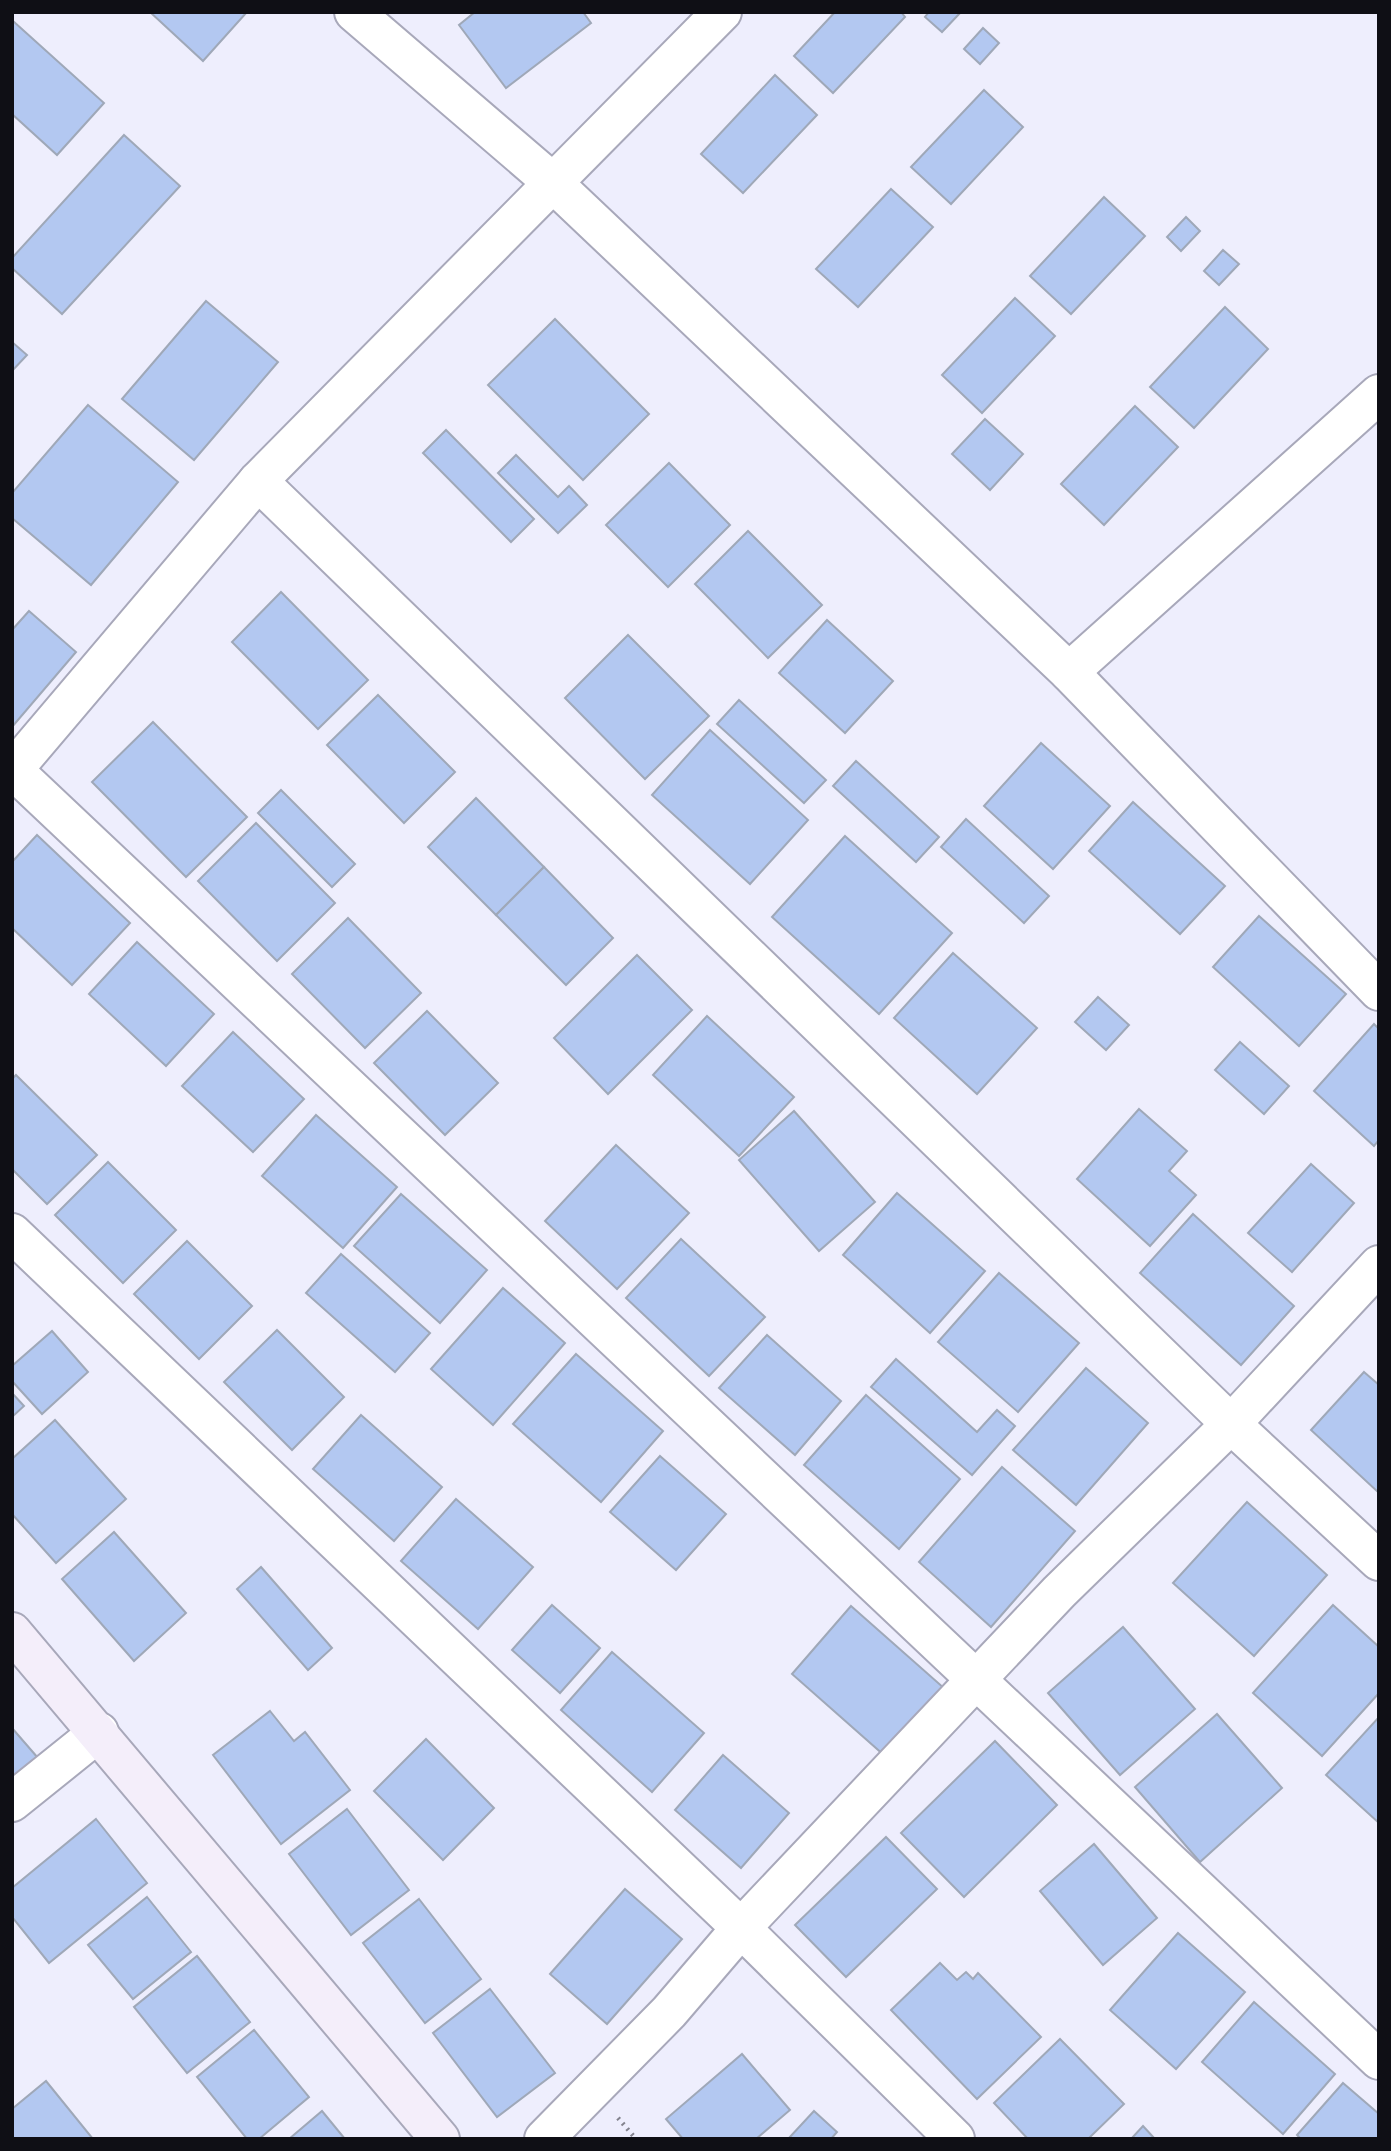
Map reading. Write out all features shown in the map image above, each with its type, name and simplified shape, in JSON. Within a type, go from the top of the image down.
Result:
[{"type":"street","points":[[354,12],[552,182],[1069,672],[1379,990]]},
{"type":"street","points":[[722,12],[258,481],[12,771],[1379,2060]]},
{"type":"street","points":[[1069,672],[1379,394]]},
{"type":"street","points":[[258,481],[1231,1424],[1379,1561]]},
{"type":"street","points":[[12,1233],[741,1928],[955,2139]]},
{"type":"street","points":[[544,2139],[669,2012],[741,1928],[1059,1592],[1231,1424],[1379,1265]]},
{"type":"street","points":[[12,1632],[99,1732],[426,2134]]},
{"type":"street","points":[[12,1802],[99,1732]]},
{"type":"building","points":[[150,12],[247,12],[203,61]]},
{"type":"building","points":[[475,12],[583,12],[591,23],[506,88],[459,25]]},
{"type":"building","points":[[835,12],[901,12],[905,17],[833,93],[794,56]]},
{"type":"building","points":[[929,12],[960,13],[942,32],[925,17]]},
{"type":"building","points":[[13,21],[104,103],[57,155],[12,114]]},
{"type":"building","points":[[983,28],[999,43],[980,64],[964,49]]},
{"type":"building","points":[[775,75],[817,115],[743,193],[701,154]]},
{"type":"building","points":[[984,90],[1023,127],[951,204],[911,167]]},
{"type":"building","points":[[124,135],[180,186],[62,314],[12,268],[12,258]]},
{"type":"building","points":[[891,189],[933,227],[858,307],[816,269]]},
{"type":"building","points":[[1104,197],[1145,236],[1071,314],[1030,276]]},
{"type":"building","points":[[1186,217],[1200,231],[1181,251],[1167,237]]},
{"type":"building","points":[[1223,250],[1239,264],[1219,285],[1204,271]]},
{"type":"building","points":[[1015,298],[1055,336],[982,413],[942,375]]},
{"type":"building","points":[[206,301],[278,362],[194,460],[122,399]]},
{"type":"building","points":[[1225,307],[1268,349],[1194,428],[1150,387]]},
{"type":"building","points":[[555,319],[649,414],[583,480],[488,385]]},
{"type":"building","points":[[12,342],[27,355],[12,371]]},
{"type":"building","points":[[88,405],[178,482],[91,585],[12,518],[12,493]]},
{"type":"building","points":[[1135,406],[1178,447],[1104,525],[1061,484]]},
{"type":"building","points":[[985,419],[1023,454],[990,490],[952,454]]},
{"type":"building","points":[[446,430],[534,519],[511,542],[423,453]]},
{"type":"building","points":[[516,455],[558,497],[569,486],[587,505],[558,533],[498,473]]},
{"type":"building","points":[[669,463],[730,525],[668,587],[606,525]]},
{"type":"building","points":[[748,531],[822,605],[768,658],[695,584]]},
{"type":"building","points":[[281,592],[368,680],[318,729],[232,642]]},
{"type":"building","points":[[29,611],[76,652],[12,727],[12,630]]},
{"type":"building","points":[[827,620],[893,681],[845,733],[779,673]]},
{"type":"building","points":[[628,635],[709,716],[645,779],[565,698]]},
{"type":"building","points":[[378,695],[455,772],[404,823],[327,745]]},
{"type":"building","points":[[739,700],[826,780],[804,803],[717,724]]},
{"type":"building","points":[[153,722],[247,817],[186,877],[92,782]]},
{"type":"building","points":[[710,730],[808,820],[750,884],[652,795]]},
{"type":"building","points":[[1041,743],[1110,806],[1053,869],[984,806]]},
{"type":"building","points":[[856,761],[939,837],[916,862],[833,786]]},
{"type":"building","points":[[281,790],[355,864],[332,887],[258,813]]},
{"type":"building","points":[[476,798],[544,867],[496,915],[428,847]]},
{"type":"building","points":[[1133,802],[1225,886],[1180,934],[1089,851]]},
{"type":"building","points":[[966,819],[1049,896],[1024,923],[941,847]]},
{"type":"building","points":[[256,823],[335,903],[277,961],[198,881]]},
{"type":"building","points":[[37,835],[130,923],[72,985],[12,928],[12,862]]},
{"type":"building","points":[[845,836],[952,933],[879,1014],[772,917]]},
{"type":"building","points":[[544,867],[613,938],[566,985],[496,915]]},
{"type":"building","points":[[1259,916],[1346,994],[1299,1046],[1213,967]]},
{"type":"building","points":[[348,918],[421,993],[365,1048],[292,974]]},
{"type":"building","points":[[137,942],[214,1014],[166,1066],[89,994]]},
{"type":"building","points":[[953,953],[1037,1028],[977,1094],[894,1018]]},
{"type":"building","points":[[637,955],[692,1010],[608,1094],[554,1038]]},
{"type":"building","points":[[1098,997],[1129,1025],[1106,1050],[1075,1022]]},
{"type":"building","points":[[427,1011],[498,1083],[445,1135],[374,1063]]},
{"type":"building","points":[[707,1016],[794,1097],[739,1156],[653,1075]]},
{"type":"building","points":[[1374,1024],[1379,1029],[1379,1140],[1374,1146],[1314,1091]]},
{"type":"building","points":[[233,1032],[304,1099],[253,1152],[182,1086]]},
{"type":"building","points":[[1240,1042],[1289,1086],[1264,1114],[1215,1070]]},
{"type":"building","points":[[16,1075],[97,1155],[47,1204],[12,1169],[12,1079]]},
{"type":"building","points":[[1139,1109],[1187,1151],[1169,1171],[1196,1195],[1150,1246],[1077,1179]]},
{"type":"building","points":[[794,1111],[875,1202],[819,1251],[739,1160]]},
{"type":"building","points":[[316,1115],[397,1187],[343,1248],[262,1176]]},
{"type":"building","points":[[616,1145],[689,1213],[617,1289],[545,1221]]},
{"type":"building","points":[[108,1162],[176,1230],[123,1283],[55,1215]]},
{"type":"building","points":[[1311,1164],[1354,1203],[1292,1272],[1248,1233]]},
{"type":"building","points":[[897,1193],[985,1271],[930,1333],[843,1255]]},
{"type":"building","points":[[401,1194],[487,1270],[440,1323],[354,1246]]},
{"type":"building","points":[[1193,1214],[1294,1306],[1241,1365],[1140,1273]]},
{"type":"building","points":[[681,1239],[765,1317],[709,1376],[626,1298]]},
{"type":"building","points":[[187,1241],[252,1306],[199,1359],[134,1294]]},
{"type":"building","points":[[341,1254],[430,1333],[395,1372],[306,1293]]},
{"type":"building","points":[[999,1273],[1079,1343],[1018,1412],[938,1342]]},
{"type":"building","points":[[503,1288],[565,1343],[493,1425],[431,1369]]},
{"type":"building","points":[[277,1330],[344,1397],[292,1450],[224,1382]]},
{"type":"building","points":[[52,1331],[88,1372],[42,1414],[12,1381],[12,1366]]},
{"type":"building","points":[[767,1335],[841,1401],[795,1455],[719,1388]]},
{"type":"building","points":[[576,1354],[663,1431],[601,1502],[513,1424]]},
{"type":"building","points":[[896,1359],[977,1432],[997,1410],[1015,1426],[972,1475],[871,1387]]},
{"type":"building","points":[[1086,1368],[1148,1423],[1076,1505],[1013,1450]]},
{"type":"building","points":[[1364,1372],[1379,1385],[1379,1493],[1311,1430]]},
{"type":"building","points":[[12,1393],[24,1406],[12,1417]]},
{"type":"building","points":[[866,1395],[960,1479],[899,1549],[804,1465]]},
{"type":"building","points":[[361,1415],[442,1487],[394,1541],[313,1469]]},
{"type":"building","points":[[55,1420],[126,1499],[56,1563],[12,1514],[12,1459]]},
{"type":"building","points":[[660,1456],[726,1514],[676,1570],[610,1512]]},
{"type":"building","points":[[1002,1467],[1075,1531],[991,1627],[919,1562]]},
{"type":"building","points":[[456,1499],[533,1567],[478,1629],[401,1561]]},
{"type":"building","points":[[1247,1502],[1327,1575],[1254,1656],[1173,1583]]},
{"type":"building","points":[[114,1532],[186,1613],[134,1661],[62,1579]]},
{"type":"building","points":[[261,1567],[332,1648],[308,1670],[237,1589]]},
{"type":"building","points":[[552,1605],[600,1648],[560,1693],[512,1650]]},
{"type":"building","points":[[1333,1605],[1379,1647],[1379,1693],[1322,1756],[1253,1693]]},
{"type":"building","points":[[851,1606],[945,1689],[885,1756],[792,1674]]},
{"type":"building","points":[[1123,1627],[1195,1709],[1120,1775],[1048,1693]]},
{"type":"building","points":[[612,1652],[704,1733],[652,1792],[561,1710]]},
{"type":"building","points":[[270,1711],[294,1741],[305,1732],[350,1790],[281,1844],[213,1755]]},
{"type":"building","points":[[1217,1714],[1282,1788],[1200,1862],[1135,1787]]},
{"type":"building","points":[[1379,1717],[1379,1823],[1326,1775]]},
{"type":"building","points":[[12,1728],[38,1758],[12,1780]]},
{"type":"building","points":[[426,1739],[494,1808],[443,1860],[374,1791]]},
{"type":"building","points":[[995,1741],[1057,1805],[964,1897],[901,1833]]},
{"type":"building","points":[[723,1755],[789,1813],[741,1868],[675,1810]]},
{"type":"building","points":[[347,1809],[409,1890],[351,1935],[289,1854]]},
{"type":"building","points":[[96,1819],[147,1883],[49,1963],[12,1917],[12,1888]]},
{"type":"building","points":[[886,1837],[937,1889],[846,1977],[795,1925]]},
{"type":"building","points":[[1094,1844],[1157,1918],[1103,1965],[1040,1891]]},
{"type":"building","points":[[625,1889],[682,1939],[607,2024],[550,1974]]},
{"type":"building","points":[[147,1897],[191,1952],[133,1999],[88,1945]]},
{"type":"building","points":[[419,1899],[481,1979],[425,2023],[363,1943]]},
{"type":"building","points":[[1178,1933],[1245,1992],[1176,2069],[1110,2010]]},
{"type":"building","points":[[197,1956],[250,2022],[187,2073],[134,2007]]},
{"type":"building","points":[[940,1963],[957,1980],[966,1972],[973,1979],[978,1973],[1041,2037],[977,2099],[891,2010]]},
{"type":"building","points":[[490,1989],[555,2073],[497,2117],[433,2033]]},
{"type":"building","points":[[1254,2002],[1335,2074],[1283,2134],[1202,2062]]},
{"type":"building","points":[[254,2030],[309,2097],[259,2139],[247,2139],[197,2077]]},
{"type":"building","points":[[1060,2039],[1124,2104],[1088,2139],[1028,2139],[994,2103]]},
{"type":"building","points":[[742,2054],[790,2110],[756,2139],[683,2139],[666,2119]]},
{"type":"building","points":[[46,2081],[93,2139],[12,2139],[12,2109]]},
{"type":"building","points":[[1343,2083],[1379,2114],[1379,2139],[1301,2139],[1297,2135]]},
{"type":"building","points":[[322,2111],[345,2139],[289,2139]]},
{"type":"building","points":[[814,2111],[837,2132],[831,2139],[788,2139]]},
{"type":"building","points":[[1143,2126],[1155,2139],[1131,2139]]}]
